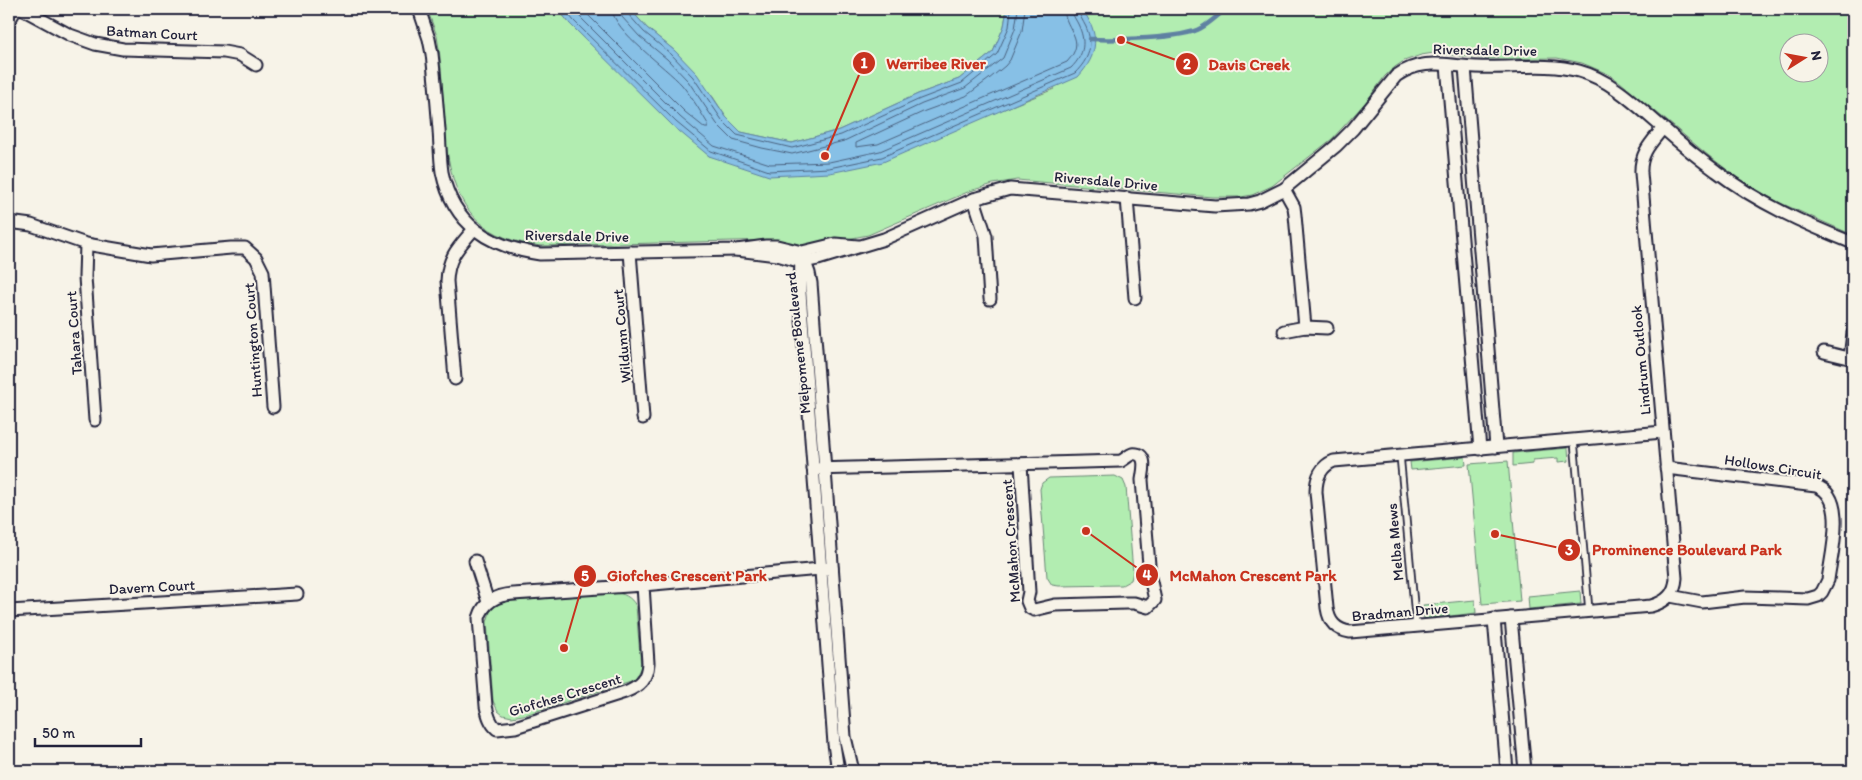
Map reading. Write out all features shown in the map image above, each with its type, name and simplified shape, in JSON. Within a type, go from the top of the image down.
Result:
[{"type":"street","points":[[9,21],[16,9]]},
{"type":"street","name":"Batman Court","points":[[22,9],[70,35],[95,44],[123,49],[224,52],[240,55],[256,65]]},
{"type":"street","name":"Riversdale Drive","points":[[418,9],[429,39],[432,54],[441,163],[450,196],[474,229],[493,242],[519,251],[540,254],[737,250],[777,246],[802,258],[835,244],[860,246],[884,239],[974,199],[1017,188],[1228,207],[1260,201],[1284,188],[1336,146],[1353,129],[1396,76],[1418,65],[1447,64],[1465,67],[1552,67],[1577,70],[1592,75],[1619,91],[1715,170],[1756,198],[1804,223],[1853,243]]},
{"type":"street","points":[[1447,64],[1480,448]]},
{"type":"street","points":[[1465,67],[1496,447]]},
{"type":"street","name":"Lindrum Outlook","points":[[1663,128],[1646,148],[1641,164],[1676,578],[1670,596]]},
{"type":"street","points":[[1284,188],[1294,207],[1306,327]]},
{"type":"street","points":[[1458,189],[1474,188]]},
{"type":"street","points":[[1127,198],[1135,298]]},
{"type":"street","points":[[974,199],[986,236],[990,299]]},
{"type":"street","name":"Huntington Court","points":[[9,222],[31,225],[86,244],[151,255],[245,248],[256,258],[263,272],[273,407]]},
{"type":"street","points":[[455,379],[447,267],[453,254],[474,229]]},
{"type":"street","name":"Tahara Court","points":[[86,244],[85,277],[95,420]]},
{"type":"street","name":"Wildunn Court","points":[[630,252],[644,418]]},
{"type":"street","name":"Melpomene Boulevard","points":[[802,258],[811,283],[819,469],[820,570],[834,744],[838,771]]},
{"type":"street","points":[[1284,331],[1306,327],[1327,328]]},
{"type":"street","points":[[1824,352],[1851,359],[1853,334]]},
{"type":"street","points":[[1470,341],[1487,339]]},
{"type":"street","name":"Bradman Drive","points":[[1663,432],[1334,461],[1328,463],[1320,473],[1316,492],[1326,598],[1330,620],[1344,631],[1651,606],[1662,602],[1670,596]]},
{"type":"street","name":"McMahon Crescent","points":[[819,469],[1121,460],[1130,454],[1140,457],[1145,463],[1142,480],[1150,576],[1155,593],[1153,604],[1148,607],[1126,603],[1055,605],[1034,610],[1030,608],[1027,600],[1021,464]]},
{"type":"street","name":"Hollows Circuit","points":[[1666,468],[1816,486],[1828,492],[1833,502],[1835,515],[1828,580],[1818,596],[1808,599],[1745,597],[1702,602],[1670,596]]},
{"type":"street","name":"Melpomene Boulevard","points":[[819,469],[832,568],[845,736],[853,771]]},
{"type":"street","points":[[475,561],[488,602],[502,595],[643,585],[832,568]]},
{"type":"street","name":"Giofches Crescent","points":[[488,602],[479,618],[486,706],[493,726],[497,729],[506,729],[625,692],[640,684],[648,672],[643,585]]},
{"type":"street","name":"Davern Court","points":[[9,611],[297,594]]},
{"type":"street","points":[[1511,618],[1525,771]]},
{"type":"street","points":[[1494,619],[1507,771]]},
{"type":"lane","points":[[1574,440],[1589,611]]},
{"type":"lane","name":"Melba Mews","points":[[1400,456],[1416,626]]},
{"type":"green space","points":[[427,9],[558,9],[570,24],[709,156],[1004,109],[1054,89],[1085,13],[1082,9],[1853,9],[1853,235],[1776,201],[1739,179],[1608,74],[1582,63],[1557,58],[1486,59],[1434,53],[1404,61],[1395,67],[1385,76],[1366,102],[1332,139],[1272,186],[1252,195],[1212,197],[1017,180],[993,184],[970,191],[868,235],[835,239],[802,247],[771,240],[541,246],[505,237],[479,221],[462,200],[452,174],[446,144],[437,36]]},
{"type":"green space","points":[[630,9],[1007,9],[1004,26],[993,52],[959,79],[918,94],[839,130],[792,143],[741,132],[726,117],[713,97],[675,51],[647,28]]},
{"type":"green space","points":[[1568,448],[1569,461],[1558,462],[1558,458],[1533,460],[1533,464],[1513,466],[1513,453]]},
{"type":"green space","points":[[1465,457],[1466,465],[1411,470],[1410,462]]},
{"type":"green space","points":[[1508,461],[1520,601],[1482,604],[1469,464]]},
{"type":"green space","points":[[1115,476],[1123,480],[1126,487],[1133,572],[1131,580],[1122,585],[1052,585],[1047,577],[1040,489],[1042,483],[1049,478]]},
{"type":"green space","points":[[1580,591],[1581,604],[1529,609],[1528,596]]},
{"type":"green space","points":[[613,593],[627,596],[636,606],[641,667],[634,680],[528,714],[512,717],[503,715],[498,711],[493,701],[487,622],[490,612],[497,604],[502,602]]},
{"type":"green space","points":[[1475,600],[1476,613],[1424,619],[1423,605]]},
{"type":"water","points":[[558,9],[630,9],[647,28],[675,51],[697,74],[726,117],[741,132],[792,143],[839,130],[918,94],[959,79],[993,52],[1004,26],[1007,9],[1082,9],[1092,27],[1095,44],[1090,60],[1078,77],[883,162],[830,173],[769,176],[709,156],[673,126],[570,24]]},
{"type":"waterway","points":[[1090,39],[1164,37],[1192,32],[1201,28],[1226,9]]},
{"type":"waterway","points":[[1848,9],[1853,33]]},
{"type":"place","name":"Davis Creek","points":[[1121,40]]},
{"type":"place","name":"Werribee River","points":[[825,156]]},
{"type":"place","name":"McMahon Crescent Park","points":[[1086,531]]},
{"type":"place","name":"Prominence Boulevard Park","points":[[1495,534]]},
{"type":"place","name":"Giofches Crescent Park","points":[[564,648]]}]
